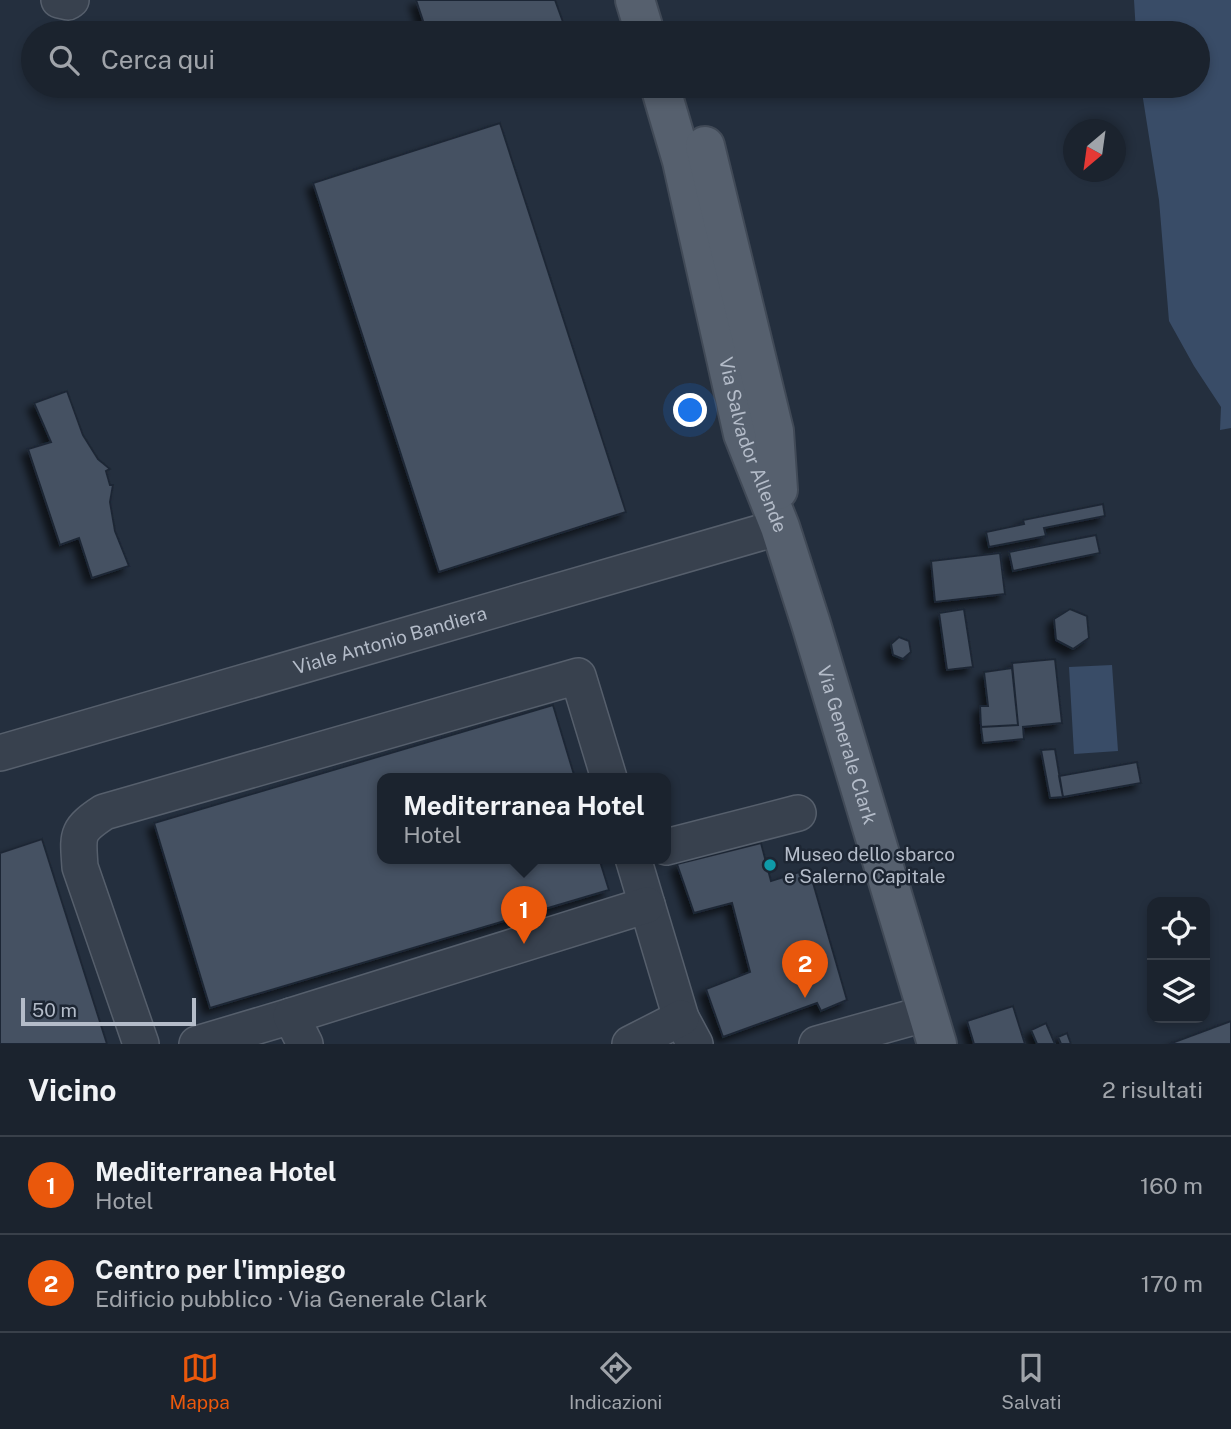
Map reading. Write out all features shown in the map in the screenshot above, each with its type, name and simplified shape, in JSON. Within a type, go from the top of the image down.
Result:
[{"type":"main road","points":[[635,0],[641,21]]},
{"type":"main road","points":[[663,0],[669,21]]},
{"type":"main road","name":"Via Salvador Allende","points":[[664,98],[682,161],[743,434],[780,527]]},
{"type":"main road","name":"Via Salvador Allende","points":[[690,98],[710,167],[774,431],[780,527]]},
{"type":"main road","name":"Via Generale Clark","points":[[780,527],[932,1028]]},
{"type":"street","points":[[59,0],[71,0]]},
{"type":"street","name":"Viale Antonio Bandiera","points":[[0,753],[780,527]]},
{"type":"street","points":[[141,1044],[80,867],[78,836],[87,823],[104,812],[578,676],[607,773]]},
{"type":"street","points":[[671,846],[798,813]]},
{"type":"street","points":[[630,1044],[688,1031],[635,864]]},
{"type":"street","points":[[197,1044],[298,1030],[647,905]]},
{"type":"street","points":[[817,1044],[932,1028]]},
{"type":"water","points":[[1134,0],[1231,0],[1231,428],[1220,430],[1221,407],[1169,321],[1159,200],[1143,98],[1210,98],[1210,21],[1135,21]]},
{"type":"water","points":[[1112,665],[1118,751],[1074,754],[1069,667]]},
{"type":"building","points":[[416,0],[555,0],[563,21],[423,21]]},
{"type":"building","points":[[500,123],[626,512],[439,572],[313,183]]},
{"type":"building","points":[[67,391],[83,435],[98,459],[110,469],[106,471],[110,485],[113,485],[110,502],[115,531],[129,566],[92,578],[79,538],[60,545],[28,449],[51,442],[34,403]]},
{"type":"building","points":[[1103,504],[1105,516],[1044,528],[1046,536],[989,547],[986,532],[1024,524],[1023,520]]},
{"type":"building","points":[[1096,535],[1100,553],[1013,571],[1009,552]]},
{"type":"building","points":[[1000,553],[1005,594],[935,602],[931,561]]},
{"type":"building","points":[[964,609],[973,667],[947,670],[939,613]]},
{"type":"building","points":[[1070,609],[1087,616],[1089,638],[1073,649],[1056,640],[1054,619]]},
{"type":"building","points":[[899,637],[909,641],[911,652],[903,659],[893,655],[891,644]]},
{"type":"building","points":[[1055,659],[1062,723],[1023,727],[1024,739],[983,743],[981,727],[1018,725],[1012,663]]},
{"type":"building","points":[[1012,668],[1018,725],[981,727],[980,706],[988,706],[984,672]]},
{"type":"building","points":[[553,705],[573,773],[377,773],[377,864],[601,864],[609,890],[210,1008],[154,823]]},
{"type":"building","points":[[1055,749],[1063,797],[1050,798],[1041,750]]},
{"type":"building","points":[[1137,762],[1141,783],[1063,797],[1059,776]]},
{"type":"building","points":[[42,839],[107,1044],[0,1044],[0,853]]},
{"type":"building","points":[[761,843],[771,881],[809,869],[847,1000],[821,1011],[817,1003],[723,1037],[706,989],[750,972],[732,903],[694,913],[677,864]]},
{"type":"building","points":[[1013,1006],[1025,1044],[974,1044],[967,1021]]},
{"type":"building","points":[[1231,1021],[1231,1044],[1169,1044]]},
{"type":"building","points":[[1046,1023],[1055,1044],[1037,1044],[1031,1030]]},
{"type":"building","points":[[1067,1033],[1071,1044],[1061,1044],[1058,1037]]},
{"type":"place","name":"Museo dello sbarco e Salerno Capitale","points":[[770,865]]},
{"type":"place","name":"Mediterranea Hotel","points":[[524,944]]},
{"type":"place","name":"Centro per l'impiego","points":[[805,998]]}]
